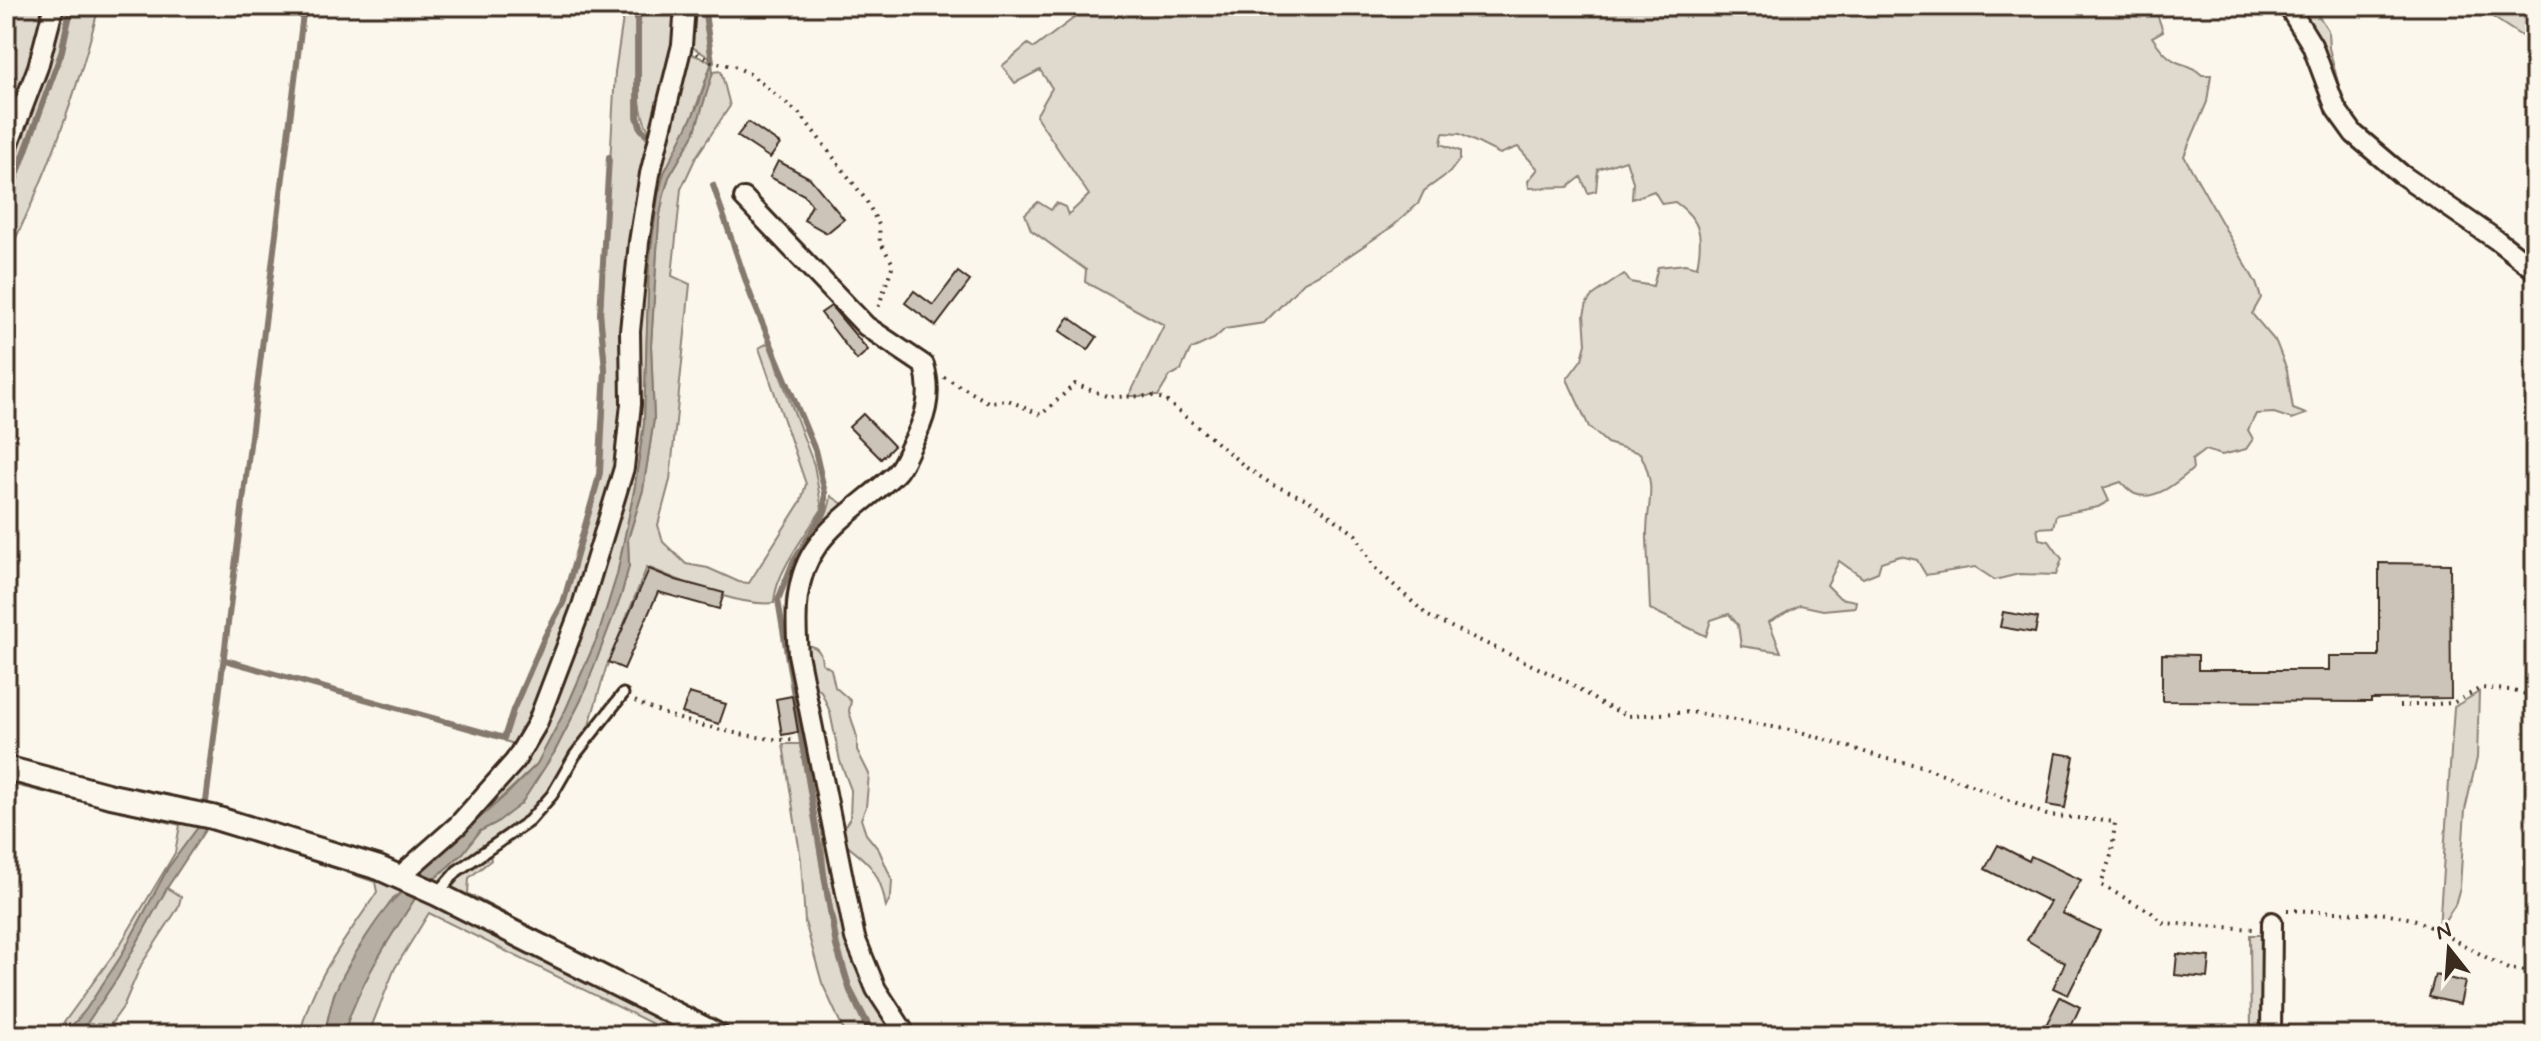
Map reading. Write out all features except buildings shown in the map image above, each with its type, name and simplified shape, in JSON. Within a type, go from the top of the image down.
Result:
[{"type":"street","points":[[6,151],[38,67],[54,6]]},
{"type":"street","points":[[399,877],[458,825],[515,761],[537,724],[582,606],[624,468],[631,404],[630,331],[639,242],[650,174],[682,45],[685,6]]},
{"type":"street","points":[[2288,6],[2312,45],[2336,109],[2354,134],[2401,174],[2535,270]]},
{"type":"street","points":[[744,198],[866,326],[924,365],[929,382],[928,406],[898,471],[817,546],[802,579],[795,620],[798,654],[855,938],[876,989],[906,1035]]},
{"type":"street","points":[[6,768],[111,796],[212,817],[328,851],[399,877],[717,1035]]},
{"type":"street","points":[[2271,1035],[2272,926]]},
{"type":"lane","points":[[437,894],[457,871],[529,821],[552,795],[575,755],[623,694]]},
{"type":"path","points":[[682,45],[712,62],[734,66],[750,74],[801,115],[866,200],[879,225],[880,242],[893,264],[881,307],[866,326]]},
{"type":"path","points":[[924,365],[988,402],[1008,400],[1041,415],[1075,384],[1109,397],[1152,396],[1164,399],[1247,468],[1273,485],[1309,500],[1356,535],[1375,568],[1428,616],[1514,655],[1570,683],[1601,704],[1629,716],[1691,712],[1801,732],[1887,759],[1922,766],[2047,815],[2115,822],[2112,852],[2101,885],[2151,912],[2163,923],[2272,926],[2285,910],[2389,914],[2417,920],[2508,969],[2535,972]]},
{"type":"path","points":[[2399,706],[2453,703],[2481,688],[2510,690],[2535,697]]},
{"type":"path","points":[[623,694],[648,708],[701,725],[780,739],[816,738]]},
{"type":"shaded area","points":[[6,6],[51,6],[6,143]]},
{"type":"shaded area","points":[[61,6],[69,6],[59,53],[6,197],[6,164],[23,127]]},
{"type":"shaded area","points":[[74,6],[99,6],[60,135],[6,258],[6,211],[64,51]]},
{"type":"shaded area","points":[[622,6],[635,6],[635,117],[639,130],[652,143],[653,136],[646,125],[639,93],[640,6],[679,6],[680,21],[657,140],[622,450],[564,647],[520,746],[505,741],[514,711],[566,601],[602,473],[607,370],[602,310],[615,72]]},
{"type":"shaded area","points":[[687,6],[702,6],[710,58],[686,43]]},
{"type":"shaded area","points":[[1090,6],[2154,6],[2163,31],[2152,37],[2160,48],[2177,62],[2202,75],[2211,75],[2207,102],[2184,156],[2256,283],[2261,298],[2252,314],[2276,342],[2287,370],[2293,409],[2306,414],[2292,419],[2274,413],[2256,414],[2248,430],[2253,439],[2246,449],[2222,455],[2205,450],[2192,460],[2193,469],[2158,493],[2135,494],[2121,482],[2103,488],[2109,501],[2098,507],[2056,515],[2053,527],[2037,528],[2039,539],[2049,541],[2062,559],[2056,575],[2019,574],[1995,580],[1975,567],[1926,575],[1917,560],[1900,556],[1881,562],[1878,572],[1863,578],[1839,561],[1827,585],[1840,598],[1856,601],[1855,607],[1823,610],[1800,605],[1769,622],[1781,652],[1741,646],[1738,625],[1729,614],[1711,620],[1706,636],[1650,609],[1647,526],[1650,487],[1646,466],[1640,453],[1607,443],[1589,427],[1567,379],[1582,359],[1586,344],[1584,315],[1592,296],[1624,274],[1630,282],[1653,286],[1658,267],[1685,264],[1697,267],[1700,238],[1691,216],[1675,202],[1662,204],[1654,191],[1632,199],[1633,182],[1626,160],[1598,169],[1596,191],[1588,193],[1581,177],[1568,187],[1529,188],[1528,181],[1538,169],[1518,147],[1500,154],[1460,134],[1443,133],[1441,144],[1460,151],[1460,159],[1450,172],[1424,191],[1418,204],[1393,226],[1331,268],[1304,282],[1264,323],[1225,329],[1214,339],[1190,350],[1181,370],[1170,376],[1158,396],[1129,396],[1164,325],[1085,282],[1086,270],[1031,230],[1025,214],[1038,202],[1051,210],[1056,203],[1065,207],[1068,215],[1089,195],[1036,116],[1052,88],[1040,70],[1015,83],[1002,66],[1028,44],[1034,48]]},
{"type":"shaded area","points":[[2292,6],[2312,6],[2328,30],[2329,48],[2345,116]]},
{"type":"shaded area","points":[[2476,6],[2535,6],[2535,45]]},
{"type":"shaded area","points":[[689,53],[712,62],[689,127],[664,173],[649,264],[644,424],[617,575],[598,636],[566,709],[537,764],[433,858],[463,853],[480,831],[496,823],[554,753],[581,700],[621,596],[629,566],[628,539],[643,490],[654,419],[651,345],[659,220],[669,177],[694,134],[713,72],[721,71],[730,106],[696,157],[681,189],[672,276],[690,284],[670,480],[658,525],[663,542],[686,564],[708,568],[739,582],[749,583],[801,501],[806,484],[759,348],[768,343],[814,465],[822,509],[785,567],[774,603],[727,597],[647,567],[606,668],[588,729],[547,795],[532,815],[440,886],[412,872],[512,771],[606,547],[637,354],[649,205]]},
{"type":"shaded area","points":[[712,62],[713,72],[694,134],[669,177],[659,220],[651,345],[654,419],[643,490],[628,539],[629,566],[621,596],[581,700],[554,753],[521,804],[480,831],[463,853],[430,883],[416,874],[537,764],[566,709],[598,636],[617,575],[644,424],[649,264],[658,196],[664,173],[699,103]]},
{"type":"shaded area","points":[[831,496],[849,508],[816,544],[790,655],[785,612],[788,587],[797,561],[825,517]]},
{"type":"shaded area","points":[[801,644],[819,651],[822,663],[831,669],[835,687],[851,701],[849,711],[857,737],[857,750],[869,774],[866,807],[861,819],[892,880],[891,896],[886,907],[880,883],[871,867],[838,839],[836,829],[850,818],[851,790],[840,761],[830,712],[821,691],[808,683]]},
{"type":"shaded area","points":[[2479,692],[2477,758],[2465,810],[2460,887],[2455,905],[2439,929],[2454,707]]},
{"type":"shaded area","points":[[807,742],[852,941],[901,1035],[876,1035],[852,989],[839,945],[826,876]]},
{"type":"shaded area","points":[[783,744],[800,744],[834,940],[848,988],[869,1035],[846,1035],[822,983],[805,922],[801,860]]},
{"type":"shaded area","points":[[6,774],[259,837],[309,852],[405,890],[393,898],[334,994],[324,1035],[300,1035],[312,996],[342,943],[377,892],[375,882],[199,826],[168,868],[120,958],[85,1011],[64,1035],[55,1035],[118,948],[175,853],[180,825],[6,783]]},
{"type":"shaded area","points":[[199,826],[207,827],[167,888],[118,977],[79,1035],[64,1035],[85,1011],[120,958],[168,868]]},
{"type":"shaded area","points":[[490,855],[491,860],[469,878],[468,894],[741,1035],[728,1035],[478,910],[450,889],[458,874]]},
{"type":"shaded area","points":[[167,888],[181,897],[178,908],[141,965],[123,1007],[103,1035],[79,1035],[118,977]]},
{"type":"shaded area","points":[[405,890],[416,897],[365,981],[343,1035],[324,1035],[335,992],[347,967],[386,908]]},
{"type":"shaded area","points":[[416,897],[430,900],[704,1035],[675,1035],[429,913],[395,968],[368,1035],[343,1035],[365,981]]},
{"type":"shaded area","points":[[2250,935],[2265,935],[2264,1035],[2251,1035]]},
{"type":"waterway","points":[[6,205],[61,54],[71,6]]},
{"type":"waterway","points":[[205,810],[304,6]]},
{"type":"waterway","points":[[638,6],[638,117],[642,129],[650,137]]},
{"type":"waterway","points":[[704,6],[712,62]]},
{"type":"waterway","points":[[225,660],[504,738],[545,636],[563,603],[599,476],[605,370],[600,314],[609,157]]},
{"type":"waterway","points":[[713,185],[751,296],[815,450],[825,493],[825,510],[793,562],[778,600],[836,946],[850,991],[873,1035]]}]
